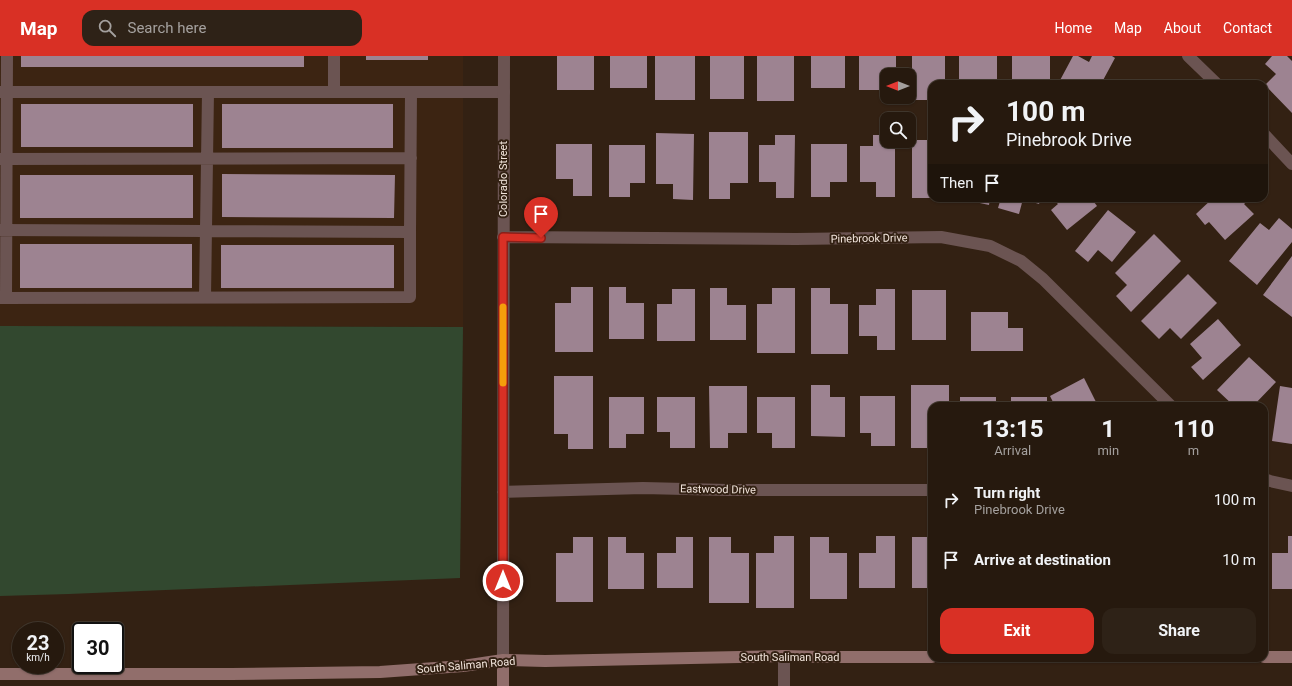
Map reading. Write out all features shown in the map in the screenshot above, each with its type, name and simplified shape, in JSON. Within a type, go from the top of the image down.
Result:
[{"type":"street","points":[[7,56],[4,92],[3,298],[410,297],[411,92]]},
{"type":"street","points":[[334,56],[334,92]]},
{"type":"street","name":"Colorado Street","points":[[503,686],[504,56]]},
{"type":"street","points":[[1188,56],[1201,60],[1214,80]]},
{"type":"street","points":[[4,92],[504,92]]},
{"type":"street","points":[[206,297],[208,92]]},
{"type":"street","points":[[1268,138],[1292,164]]},
{"type":"street","points":[[3,159],[411,158]]},
{"type":"street","points":[[3,230],[410,232]]},
{"type":"street","name":"Pinebrook Drive","points":[[503,237],[796,239],[941,237],[990,246],[1021,261],[1043,279],[1167,402]]},
{"type":"street","points":[[1268,480],[1292,486]]},
{"type":"street","name":"Eastwood Drive","points":[[503,492],[643,488],[727,490],[928,490]]},
{"type":"street","points":[[784,656],[784,686]]},
{"type":"street","name":"South Saliman Road","points":[[0,674],[231,674],[380,672],[463,666],[503,660],[545,661],[784,656],[928,657]]},
{"type":"street","points":[[1268,657],[1292,657]]},
{"type":"shaded area","points":[[0,56],[463,56],[463,327],[0,326]]},
{"type":"green space","points":[[0,326],[463,327],[460,578],[0,596]]},
{"type":"building","points":[[21,56],[304,56],[304,67],[21,67]]},
{"type":"building","points":[[366,56],[428,56],[428,60],[366,60]]},
{"type":"building","points":[[557,56],[594,56],[594,90],[557,90]]},
{"type":"building","points":[[610,56],[647,56],[647,88],[610,88]]},
{"type":"building","points":[[655,56],[695,56],[695,100],[655,100]]},
{"type":"building","points":[[710,56],[744,56],[744,99],[710,99]]},
{"type":"building","points":[[757,56],[794,56],[794,101],[757,101]]},
{"type":"building","points":[[811,56],[845,56],[845,88],[811,88]]},
{"type":"building","points":[[859,56],[896,56],[896,68],[880,68],[880,90],[859,90]]},
{"type":"building","points":[[912,56],[945,56],[945,80],[928,80],[928,100],[916,100],[916,68],[912,68]]},
{"type":"building","points":[[959,56],[997,56],[997,80],[959,80]]},
{"type":"building","points":[[1012,56],[1050,56],[1050,80],[1012,80]]},
{"type":"building","points":[[1073,56],[1078,56],[1089,62],[1092,56],[1112,56],[1115,58],[1103,80],[1060,80]]},
{"type":"building","points":[[1272,56],[1287,56],[1292,61],[1292,113],[1268,88],[1268,82],[1276,74],[1265,64]]},
{"type":"building","points":[[21,104],[193,104],[193,147],[21,147]]},
{"type":"building","points":[[222,104],[393,104],[393,148],[222,148]]},
{"type":"building","points":[[709,132],[748,132],[748,183],[730,183],[730,199],[709,199]]},
{"type":"building","points":[[656,133],[694,134],[693,200],[673,199],[673,184],[656,184]]},
{"type":"building","points":[[775,135],[795,135],[794,198],[776,198],[776,182],[759,182],[759,145],[775,145]]},
{"type":"building","points":[[873,135],[880,135],[880,148],[895,148],[895,197],[876,197],[876,182],[860,182],[860,146],[873,146]]},
{"type":"building","points":[[916,140],[928,140],[928,198],[912,198],[912,148],[916,148]]},
{"type":"building","points":[[556,144],[592,144],[592,196],[573,196],[573,179],[556,179]]},
{"type":"building","points":[[811,144],[847,144],[847,182],[830,182],[830,197],[811,197]]},
{"type":"building","points":[[609,145],[645,145],[645,183],[630,183],[630,197],[609,197]]},
{"type":"building","points":[[222,174],[395,175],[394,218],[222,217]]},
{"type":"building","points":[[20,175],[193,175],[193,218],[20,218]]},
{"type":"building","points":[[975,202],[989,202],[989,205]]},
{"type":"building","points":[[1000,202],[1022,202],[1019,214],[998,208]]},
{"type":"building","points":[[1056,202],[1094,202],[1097,206],[1067,230],[1051,210],[1058,204]]},
{"type":"building","points":[[1209,202],[1246,202],[1244,204],[1254,214],[1225,240],[1209,222],[1205,225],[1196,214]]},
{"type":"building","points":[[1108,210],[1136,232],[1112,262],[1098,250],[1088,262],[1075,251]]},
{"type":"building","points":[[1279,218],[1292,229],[1292,242],[1257,285],[1229,261],[1260,223],[1269,230]]},
{"type":"building","points":[[1154,234],[1181,261],[1131,312],[1116,296],[1127,285],[1115,273]]},
{"type":"building","points":[[20,244],[192,244],[192,288],[20,288]]},
{"type":"building","points":[[221,245],[394,245],[394,288],[221,288]]},
{"type":"building","points":[[1292,256],[1292,317],[1263,295]]},
{"type":"building","points":[[1188,274],[1217,303],[1181,339],[1170,328],[1159,339],[1141,321]]},
{"type":"building","points":[[571,287],[593,287],[593,352],[555,352],[555,303],[571,303]]},
{"type":"building","points":[[609,287],[626,287],[626,303],[644,303],[644,339],[609,339]]},
{"type":"building","points":[[710,288],[727,288],[727,305],[746,305],[746,340],[710,340]]},
{"type":"building","points":[[772,288],[795,288],[795,353],[757,353],[757,304],[772,304]]},
{"type":"building","points":[[811,288],[830,288],[830,304],[848,304],[848,354],[811,354]]},
{"type":"building","points":[[672,289],[695,289],[695,341],[657,341],[657,304],[672,304]]},
{"type":"building","points":[[876,289],[895,289],[895,350],[877,350],[877,336],[859,336],[859,305],[876,305]]},
{"type":"building","points":[[912,290],[946,290],[946,340],[912,340]]},
{"type":"building","points":[[971,312],[1008,312],[1008,328],[1023,328],[1023,351],[971,351]]},
{"type":"building","points":[[1218,319],[1241,345],[1203,380],[1191,367],[1202,358],[1190,344]]},
{"type":"building","points":[[1249,357],[1276,382],[1257,402],[1230,402],[1217,390]]},
{"type":"building","points":[[554,376],[593,376],[593,449],[568,449],[568,434],[554,434]]},
{"type":"building","points":[[1084,378],[1096,402],[1053,402],[1050,396]]},
{"type":"building","points":[[811,385],[830,385],[830,397],[845,397],[845,437],[811,436]]},
{"type":"building","points":[[911,385],[949,385],[949,402],[928,402],[928,448],[911,448]]},
{"type":"building","points":[[709,386],[747,386],[747,433],[728,433],[728,448],[710,448]]},
{"type":"building","points":[[1280,386],[1292,388],[1292,444],[1272,441]]},
{"type":"building","points":[[860,396],[895,396],[895,446],[871,446],[871,433],[860,433]]},
{"type":"building","points":[[609,397],[644,397],[644,434],[626,434],[626,448],[609,448]]},
{"type":"building","points":[[657,397],[695,397],[695,448],[670,448],[670,432],[657,432]]},
{"type":"building","points":[[757,397],[795,397],[795,448],[772,448],[772,433],[757,433]]},
{"type":"building","points":[[960,397],[996,397],[996,402],[960,402]]},
{"type":"building","points":[[1011,397],[1047,397],[1047,402],[1011,402]]},
{"type":"building","points":[[774,536],[794,536],[794,608],[756,608],[756,553],[774,553]]},
{"type":"building","points":[[876,536],[895,536],[895,588],[859,588],[859,553],[876,553]]},
{"type":"building","points":[[1288,536],[1292,536],[1292,589],[1272,589],[1272,553],[1288,553]]},
{"type":"building","points":[[573,537],[593,537],[593,602],[556,602],[556,553],[573,553]]},
{"type":"building","points":[[608,537],[626,537],[626,553],[644,553],[644,589],[608,589]]},
{"type":"building","points":[[676,537],[693,537],[693,588],[657,588],[657,553],[676,553]]},
{"type":"building","points":[[709,537],[731,537],[731,553],[749,553],[749,603],[709,603]]},
{"type":"building","points":[[810,537],[829,537],[829,553],[847,553],[847,599],[810,599]]},
{"type":"building","points":[[912,537],[928,537],[928,588],[912,588]]},
{"type":"slow traffic","points":[[503,307],[503,383]]},
{"type":"route","points":[[503,581],[503,237],[541,238]]}]
